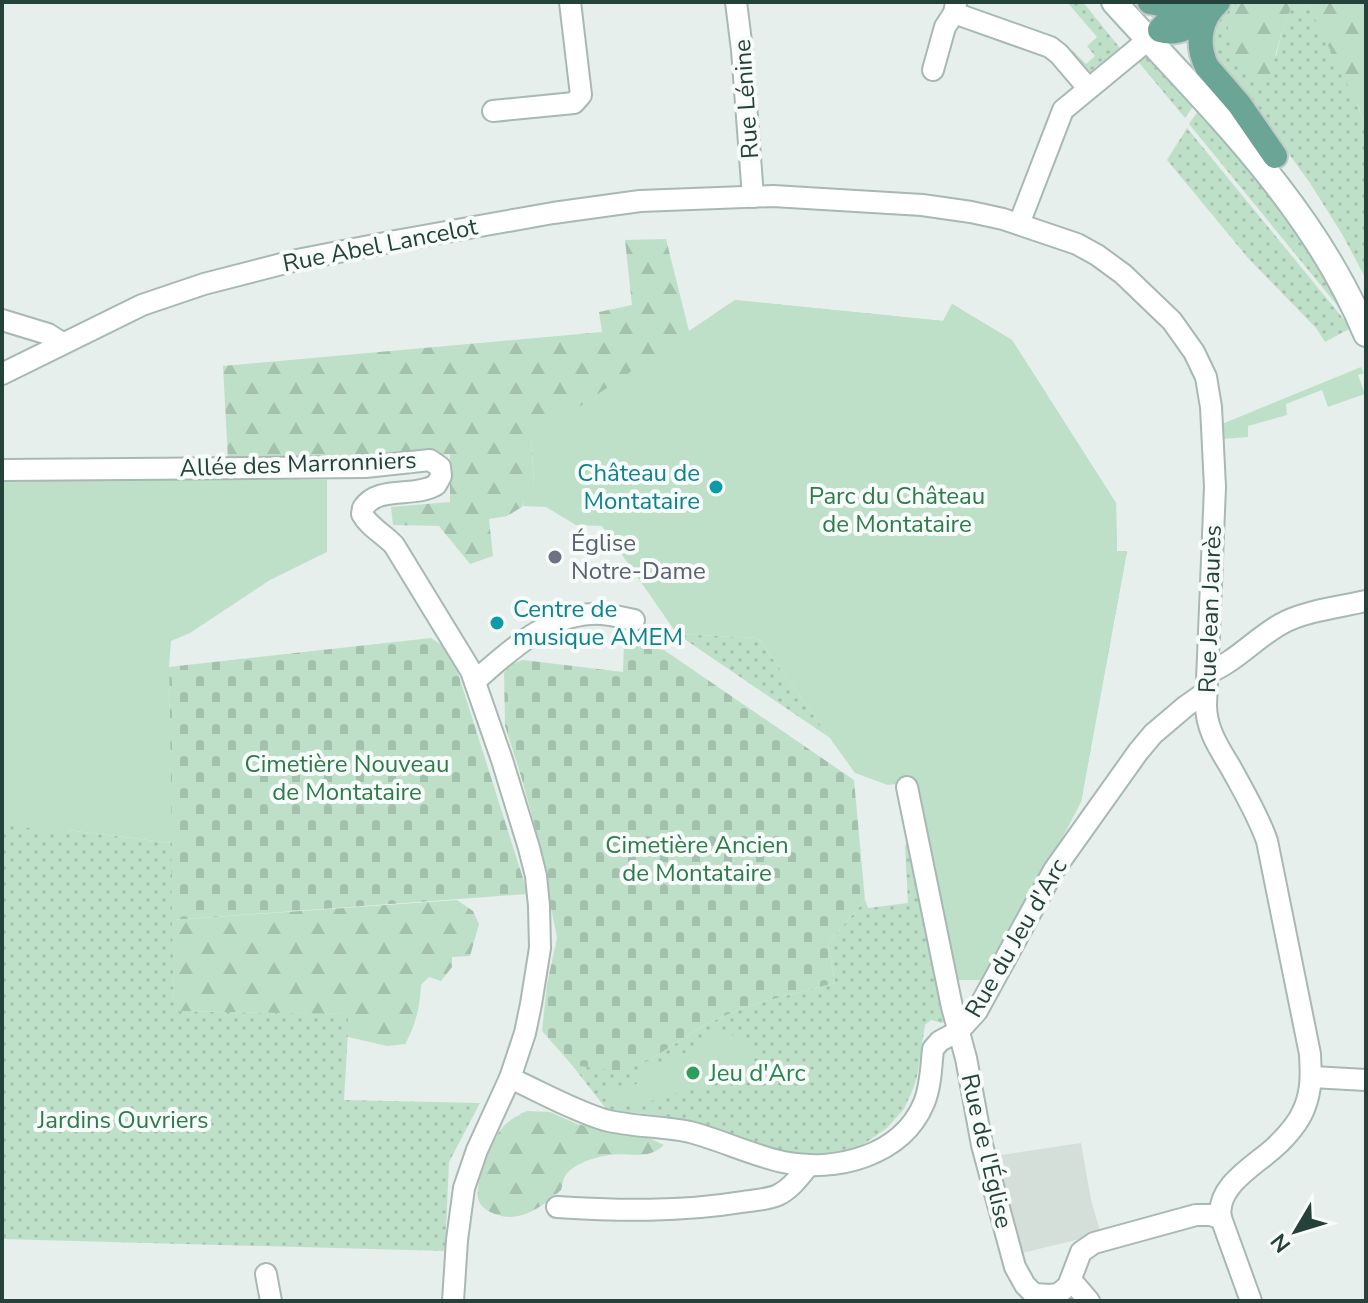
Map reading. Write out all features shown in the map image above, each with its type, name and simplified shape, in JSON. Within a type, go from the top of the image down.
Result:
[{"type":"main road","points":[[1114,2],[1154,35],[1275,156]]},
{"type":"main road","points":[[1135,2],[1154,35],[1280,188],[1328,260],[1366,333]]},
{"type":"main road","points":[[1150,2],[1170,6],[1205,5]]},
{"type":"main road","points":[[1154,35],[1181,30],[1205,5]]},
{"type":"main road","points":[[1205,5],[1201,51],[1207,67],[1249,117],[1320,217],[1366,299]]},
{"type":"street","points":[[493,111],[574,103],[581,95],[570,2]]},
{"type":"street","name":"Rue Lénine","points":[[736,2],[753,197]]},
{"type":"street","points":[[933,70],[945,27],[955,7],[1050,47],[1088,88]]},
{"type":"street","points":[[1019,224],[1063,110],[1154,35]]},
{"type":"street","name":"Rue Jean Jaurès","points":[[753,197],[802,197],[931,206],[971,212],[1019,224],[1087,249],[1123,274],[1172,321],[1188,342],[1206,377],[1211,407],[1215,487],[1206,712],[1210,728],[1260,821],[1271,853],[1312,1077],[1304,1108],[1294,1126],[1227,1191],[1220,1205],[1221,1218]]},
{"type":"street","name":"Rue Abel Lancelot","points":[[2,374],[160,297],[297,260],[618,203],[753,197]]},
{"type":"street","points":[[2,320],[48,334],[62,343]]},
{"type":"street","name":"Allée des Marronniers","points":[[2,470],[365,467],[430,460],[442,471],[436,485],[422,492],[372,499],[367,502],[362,514],[394,545],[466,660],[475,681]]},
{"type":"street","name":"Rue du Jeu d'Arc","points":[[510,1078],[603,1119],[687,1132],[772,1159],[827,1165],[867,1156],[884,1147],[914,1120],[925,1101],[936,1044],[959,1031],[977,1011],[1061,859],[1153,734],[1186,706],[1222,666],[1285,621],[1366,601]]},
{"type":"street","points":[[453,1301],[464,1188],[477,1150],[510,1078],[525,1033],[540,948],[536,876],[475,681],[520,644],[561,621],[593,613],[634,620]]},
{"type":"street","name":"Rue de l'Église","points":[[907,787],[982,1145],[1006,1238],[1020,1277],[1035,1297],[1058,1294],[1071,1280]]},
{"type":"street","points":[[1312,1077],[1366,1080]]},
{"type":"street","points":[[557,1207],[608,1210],[713,1207],[779,1195],[809,1165]]},
{"type":"street","points":[[1089,1301],[1071,1280],[1081,1252],[1094,1243],[1196,1215],[1210,1215],[1221,1218],[1251,1301]]},
{"type":"street","points":[[266,1274],[271,1301]]},
{"type":"shaded area","points":[[1081,1143],[1091,1200],[1101,1234],[1022,1253],[1004,1185],[1001,1155]]},
{"type":"green space","points":[[1067,2],[1083,2],[1120,48],[1086,75],[1068,53],[1072,50],[1086,64],[1095,56],[1087,46],[1097,37]]},
{"type":"green space","points":[[1226,2],[1237,2],[1276,56],[1291,7],[1308,5],[1340,65],[1366,128],[1366,279],[1310,183],[1278,139],[1227,82],[1210,55],[1214,17]]},
{"type":"green space","points":[[1237,2],[1366,2],[1366,128],[1308,5],[1291,8],[1269,78],[1258,83],[1235,55],[1228,37],[1231,15]]},
{"type":"green space","points":[[1151,54],[1194,105],[1185,118],[1136,59]]},
{"type":"green space","points":[[1202,105],[1267,179],[1354,326],[1189,124]]},
{"type":"green space","points":[[1187,128],[1351,328],[1325,342],[1316,328],[1248,258],[1167,160]]},
{"type":"green space","points":[[666,239],[689,331],[735,300],[943,321],[952,304],[1012,340],[1116,503],[1117,551],[1127,551],[1081,802],[1053,633],[531,440],[534,485],[524,498],[522,507],[507,516],[489,519],[493,556],[470,564],[439,526],[393,525],[391,507],[450,502],[450,454],[366,459],[228,460],[223,366],[602,332],[599,312],[632,305],[625,240]]},
{"type":"green space","name":"Parc du Château de Montataire","points":[[735,300],[943,321],[952,304],[1012,340],[1116,503],[1117,551],[1127,551],[1081,802],[989,980],[950,980],[911,782],[888,785],[855,773],[758,638],[677,634],[602,526],[576,525],[546,507],[523,506],[524,486],[534,484],[531,440]]},
{"type":"green space","points":[[1361,367],[1364,373],[1358,375],[1365,394],[1328,407],[1322,390],[1286,404],[1287,415],[1248,426],[1248,437],[1222,439],[1222,424]]},
{"type":"green space","points":[[2,478],[327,480],[327,552],[270,580],[190,633],[171,641],[172,843],[2,824]]},
{"type":"green space","points":[[677,634],[758,638],[830,738]]},
{"type":"green space","name":"Cimetière Nouveau de Montataire","points":[[431,638],[451,651],[528,894],[172,920],[169,667]]},
{"type":"green space","name":"Cimetière Ancien de Montataire","points":[[624,642],[664,650],[854,780],[865,900],[828,943],[835,983],[747,1006],[706,1024],[648,1061],[620,1071],[572,1065],[542,1031],[547,984],[557,938],[535,827],[505,726],[504,673],[512,664],[523,660],[623,672]]},
{"type":"green space","name":"Jardins Ouvriers","points":[[2,823],[172,843],[174,1011],[349,1014],[344,1100],[480,1103],[449,1162],[445,1251],[2,1239]]},
{"type":"green space","points":[[919,829],[947,1021],[931,1020],[925,1025],[913,1089],[904,1109],[887,1128],[861,1146],[844,1153],[808,1157],[781,1152],[666,1116],[607,1110],[572,1065],[620,1070],[648,1061],[706,1024],[747,1006],[835,983],[828,943],[865,900],[868,908],[908,903],[905,846]]},
{"type":"green space","points":[[457,900],[473,911],[479,924],[470,956],[452,957],[452,967],[441,981],[429,977],[421,985],[417,1015],[405,1044],[387,1046],[348,1037],[348,1014],[174,1011],[172,920]]},
{"type":"green space","name":"Jeu d'Arc","points":[[726,1032],[743,1037],[758,1068],[632,1107],[599,1097],[617,1086],[637,1084],[637,1078],[653,1065],[695,1049],[701,1039]]},
{"type":"green space","points":[[527,1111],[550,1112],[577,1124],[651,1139],[664,1145],[651,1153],[609,1155],[584,1162],[567,1173],[561,1190],[531,1212],[513,1217],[489,1212],[478,1198],[485,1162],[502,1128]]},
{"type":"place","name":"Château de Montataire","points":[[716,487]]},
{"type":"place","name":"Église Notre-Dame","points":[[555,557]]},
{"type":"place","name":"Centre de musique AMEM","points":[[497,623]]},
{"type":"place","name":"Jeu d'Arc","points":[[693,1073]]}]
